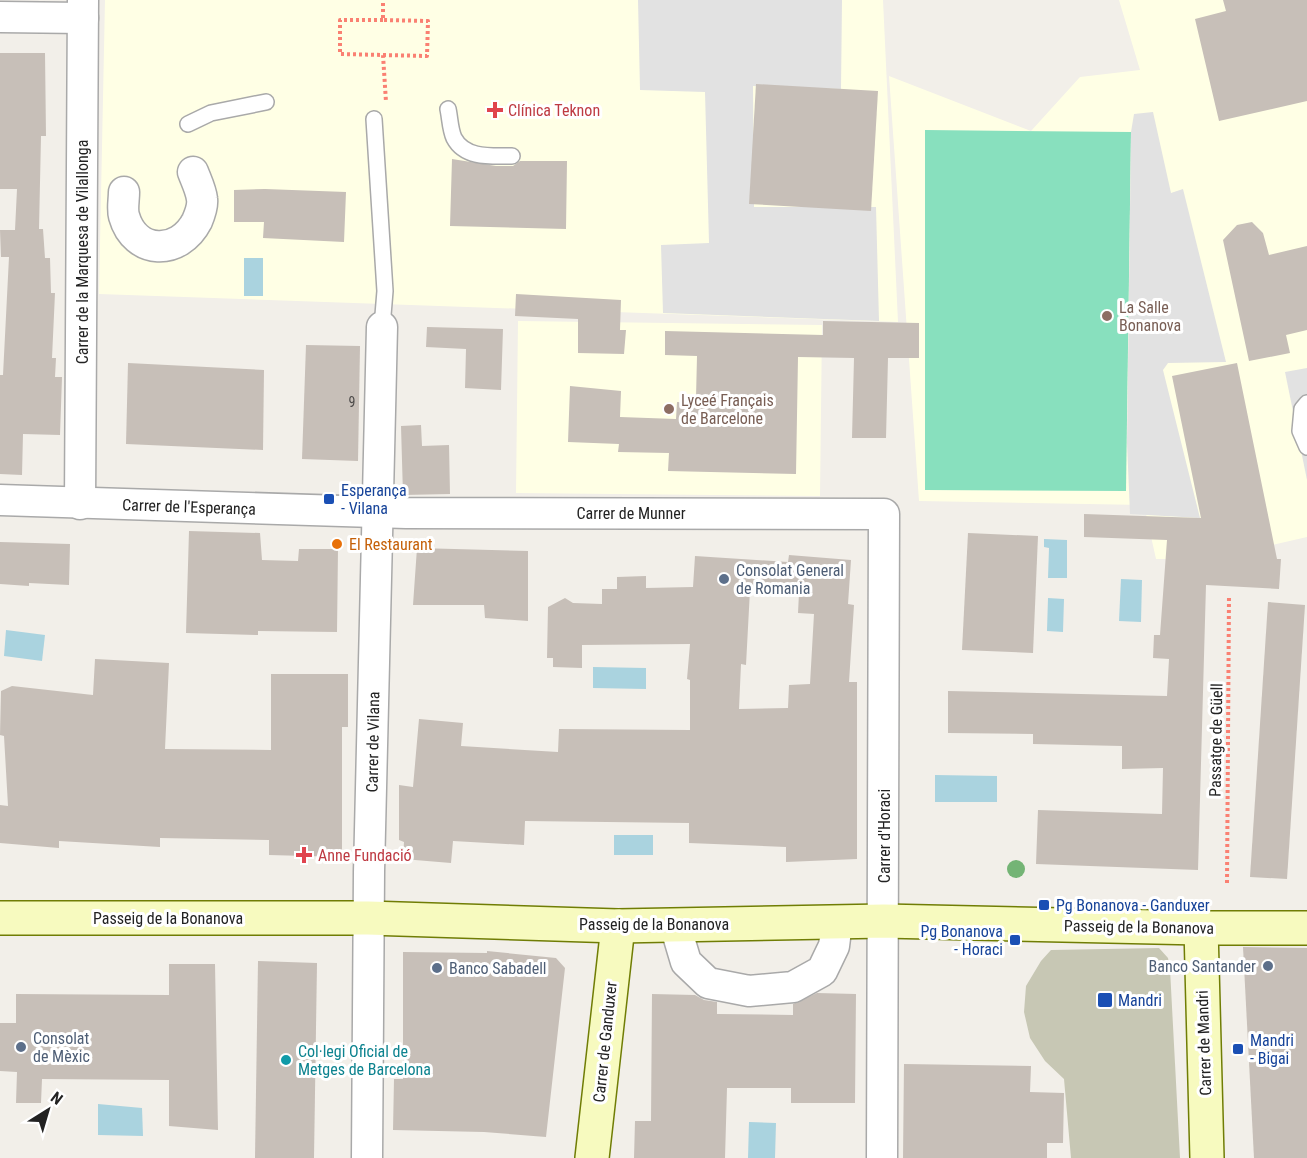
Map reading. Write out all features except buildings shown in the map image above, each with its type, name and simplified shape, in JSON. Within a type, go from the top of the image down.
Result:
[{"type":"street","points":[[0,17],[83,9]]},
{"type":"street","name":"Carrer de la Marquesa de Vilallonga","points":[[80,504],[83,9]]},
{"type":"street","points":[[123,192],[124,216],[134,234],[148,244],[164,247],[179,243],[192,231],[201,214],[202,199],[193,172]]},
{"type":"street","name":"Carrer de Vilana","points":[[367,1158],[368,918],[382,327]]},
{"type":"street","name":"Carrer de l'Esperança","points":[[0,500],[379,512]]},
{"type":"street","name":"Carrer de Munner","points":[[379,512],[884,514]]},
{"type":"street","name":"Carrer d'Horaci","points":[[882,1158],[884,514]]},
{"type":"street","name":"Passeig de la Bonanova","points":[[0,918],[368,918],[618,926],[884,921],[1307,928]]},
{"type":"street","points":[[675,925],[686,962],[708,983],[749,991],[793,987],[822,971],[834,946],[837,922]]},
{"type":"street","name":"Carrer de Ganduxer","points":[[592,1158],[618,926]]},
{"type":"street","name":"Carrer de Mandri","points":[[1201,928],[1207,1158]]},
{"type":"lane","points":[[188,124],[211,113],[266,102]]},
{"type":"lane","points":[[448,109],[454,139],[463,147],[475,154],[512,156]]},
{"type":"lane","points":[[374,119],[385,291],[382,327]]},
{"type":"lane","points":[[1307,403],[1302,409],[1300,431],[1307,447]]},
{"type":"path","points":[[383,0],[383,20]]},
{"type":"path","points":[[340,20],[428,21],[427,56],[383,55],[340,54],[340,20]]},
{"type":"path","points":[[383,55],[386,102]]},
{"type":"path","name":"Passatge de Güell","points":[[1227,883],[1229,596]]},
{"type":"shaded area","name":"Clínica Teknon","points":[[105,0],[883,0],[898,322],[99,294]]},
{"type":"shaded area","points":[[638,0],[842,0],[841,89],[753,86],[754,207],[876,207],[879,321],[663,313],[661,245],[709,243],[705,92],[640,90]]},
{"type":"shaded area","name":"La Salle Bonanova","points":[[1119,0],[1307,0],[1307,537],[1211,559],[1156,559],[1144,505],[919,501],[889,76],[1031,131],[1080,77],[1140,70]]},
{"type":"shaded area","points":[[1153,112],[1171,193],[1183,189],[1226,362],[1168,363],[1163,370],[1200,518],[1130,514],[1127,443],[1131,132],[1134,114]]},
{"type":"shaded area","name":"Lyceé Français de Barcelone","points":[[518,321],[822,325],[820,496],[516,493]]},
{"type":"shaded area","points":[[1307,368],[1307,480],[1285,372]]},
{"type":"shaded area","points":[[1159,948],[1168,958],[1170,969],[1180,1158],[1071,1158],[1064,1079],[1045,1061],[1030,1038],[1024,1012],[1026,986],[1041,961],[1051,950]]},
{"type":"green space","points":[[925,130],[1131,132],[1126,491],[925,490]]},
{"type":"water","points":[[244,258],[263,258],[263,296],[244,296]]},
{"type":"water","points":[[1044,539],[1067,540],[1067,578],[1048,578],[1049,548],[1044,547]]},
{"type":"water","points":[[1121,579],[1142,580],[1141,622],[1119,621]]},
{"type":"water","points":[[1048,598],[1064,599],[1063,632],[1047,631]]},
{"type":"water","points":[[6,630],[45,635],[42,661],[4,656]]},
{"type":"water","points":[[593,667],[646,668],[646,689],[593,688]]},
{"type":"water","points":[[935,775],[997,776],[997,802],[935,802]]},
{"type":"water","points":[[614,835],[653,835],[653,855],[614,855]]},
{"type":"water","points":[[98,1104],[142,1108],[143,1136],[98,1135]]},
{"type":"water","points":[[749,1122],[776,1123],[775,1158],[748,1158]]},
{"type":"place","name":"Clínica Teknon","points":[[495,110]]},
{"type":"place","name":"La Salle Bonanova","points":[[1107,316]]},
{"type":"place","name":"Lyceé Français de Barcelone","points":[[669,409]]},
{"type":"place","name":"Esperança - Vilana","points":[[329,499]]},
{"type":"place","name":"El Restaurant","points":[[337,544]]},
{"type":"place","name":"Consolat General de Romania","points":[[724,579]]},
{"type":"place","name":"Anne Fundació","points":[[304,855]]},
{"type":"place","name":"Pg Bonanova - Ganduxer","points":[[1044,905]]},
{"type":"place","name":"Pg Bonanova - Horaci","points":[[1015,940]]},
{"type":"place","name":"Banco Santander","points":[[1268,966]]},
{"type":"place","name":"Banco Sabadell","points":[[437,968]]},
{"type":"place","name":"Mandri","points":[[1105,1000]]},
{"type":"place","name":"Consolat de Mèxic","points":[[21,1047]]},
{"type":"place","name":"Mandri - Bigai","points":[[1238,1049]]},
{"type":"place","name":"Col·legi Oficial de Metges de Barcelona","points":[[286,1060]]}]
